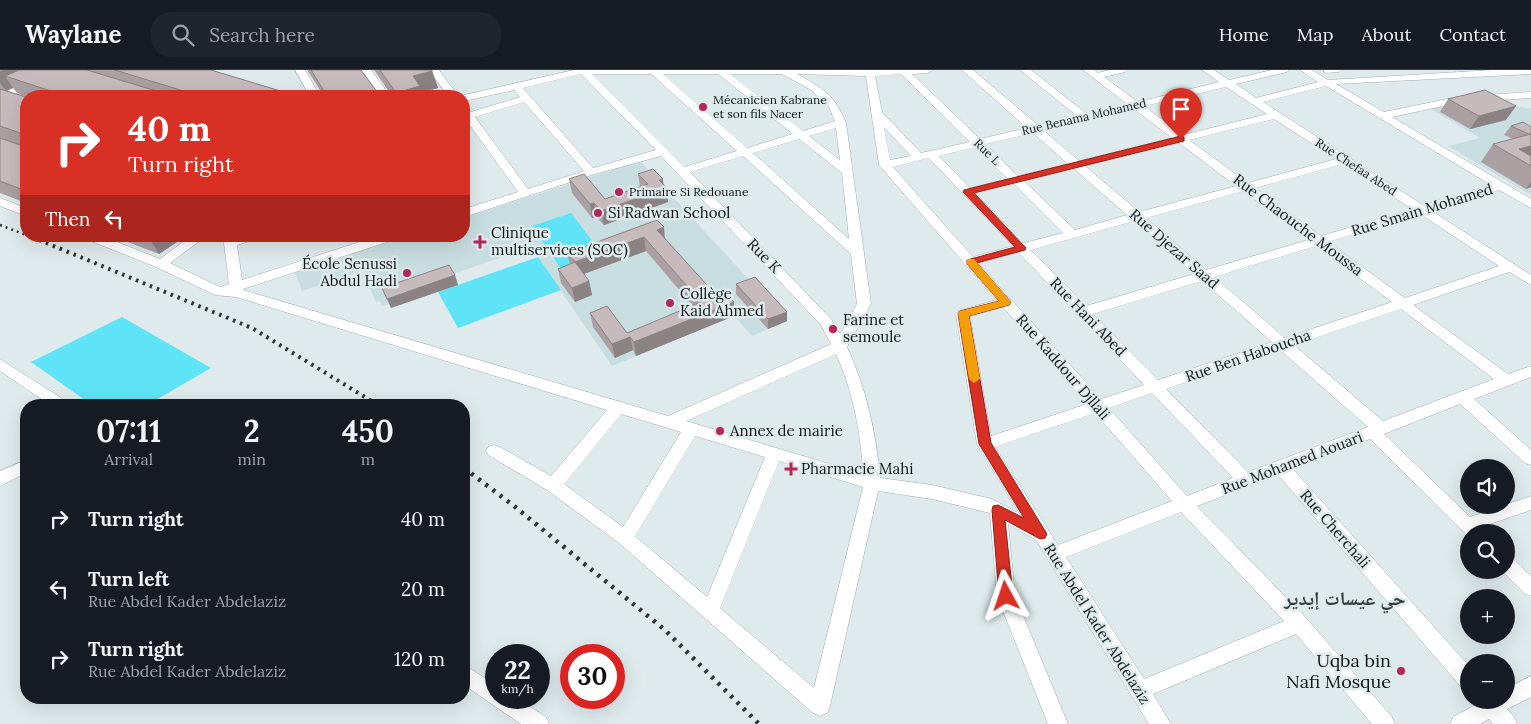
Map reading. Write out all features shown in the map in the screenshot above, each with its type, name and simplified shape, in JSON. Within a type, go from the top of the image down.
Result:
[{"type":"street","points":[[2,95],[59,70]]},
{"type":"street","points":[[300,70],[312,90]]},
{"type":"street","points":[[366,70],[381,90]]},
{"type":"street","points":[[434,70],[449,90]]},
{"type":"street","points":[[470,97],[583,70],[870,73],[928,70]]},
{"type":"street","name":"Rue K","points":[[583,70],[826,322],[840,346],[853,380],[871,454],[872,483],[820,706],[710,611]]},
{"type":"street","name":"Rue Djezar Saad","points":[[967,70],[1283,344],[1376,430],[1466,524]]},
{"type":"street","points":[[1025,70],[1084,118]]},
{"type":"street","points":[[1092,73],[1122,70]]},
{"type":"street","name":"Rue Chefaa Abed","points":[[1207,70],[1531,280]]},
{"type":"street","name":"Rue Benama Mohamed","points":[[885,165],[1282,70]]},
{"type":"street","points":[[1304,70],[1334,85],[1382,116],[1531,204]]},
{"type":"street","points":[[1334,85],[1327,70],[1336,70]]},
{"type":"street","points":[[654,71],[858,253]]},
{"type":"street","points":[[720,71],[848,172]]},
{"type":"street","points":[[669,422],[840,346],[864,304],[841,123],[833,104],[815,88],[784,71]]},
{"type":"street","name":"Rue L","points":[[903,71],[1072,234]]},
{"type":"street","points":[[1511,71],[1525,80]]},
{"type":"street","points":[[1255,101],[1334,85],[1531,71]]},
{"type":"street","points":[[870,73],[885,165]]},
{"type":"street","name":"Rue Chaouche Moussa","points":[[1092,73],[1507,381]]},
{"type":"street","points":[[516,86],[591,172]]},
{"type":"street","points":[[1382,116],[1457,100],[1531,94]]},
{"type":"street","points":[[2,95],[19,101]]},
{"type":"street","points":[[1512,96],[1531,105]]},
{"type":"street","points":[[470,118],[527,98]]},
{"type":"street","name":"Rue Hani Abed","points":[[875,111],[968,192],[1246,481]]},
{"type":"street","points":[[968,192],[1276,115]]},
{"type":"street","points":[[470,123],[525,193]]},
{"type":"street","points":[[682,171],[841,123]]},
{"type":"street","points":[[470,211],[591,172],[663,152]]},
{"type":"street","points":[[970,262],[1345,160]]},
{"type":"street","name":"Rue Kaddour Djllali","points":[[885,165],[1184,504],[1299,624],[1385,724]]},
{"type":"street","name":"Rue Smain Mohamed","points":[[1084,312],[1501,186]]},
{"type":"street","points":[[0,202],[20,210]]},
{"type":"street","points":[[105,242],[161,264],[220,292],[236,290],[375,242]]},
{"type":"street","points":[[161,264],[192,242]]},
{"type":"street","points":[[231,242],[236,290]]},
{"type":"street","name":"Rue Ben Haboucha","points":[[985,444],[1511,267]]},
{"type":"street","points":[[236,290],[872,483],[932,492],[992,506],[1040,534]]},
{"type":"street","name":"Rue Abdel Kader Abdelaziz","points":[[1006,302],[963,314],[985,444],[1052,554],[1161,724]]},
{"type":"street","points":[[0,364],[52,399]]},
{"type":"street","name":"Rue Mohamed Aouari","points":[[1052,554],[1531,371]]},
{"type":"street","points":[[1462,398],[1531,459]]},
{"type":"street","points":[[553,485],[618,407]]},
{"type":"street","points":[[625,538],[691,429]]},
{"type":"street","points":[[494,451],[553,485],[625,538],[710,611],[774,454]]},
{"type":"street","name":"Rue Cherchali","points":[[1281,467],[1460,671]]},
{"type":"street","points":[[0,479],[20,469]]},
{"type":"street","points":[[1483,524],[1531,503]]},
{"type":"street","points":[[998,510],[1006,596],[1058,724]]},
{"type":"street","points":[[1515,572],[1531,588]]},
{"type":"street","points":[[1139,690],[1299,624]]},
{"type":"street","points":[[470,678],[485,688]]},
{"type":"street","points":[[1515,694],[1531,686]]},
{"type":"street","points":[[516,709],[539,724]]},
{"type":"street","points":[[1460,724],[1485,709]]},
{"type":"street","points":[[1500,709],[1507,724]]},
{"type":"shaded area","points":[[1461,102],[1531,108],[1531,195],[1448,146],[1480,138],[1431,109]]},
{"type":"shaded area","points":[[640,161],[787,321],[752,336],[734,316],[612,366],[531,247],[453,274],[458,285],[391,308],[389,304],[382,306],[380,301],[376,302],[362,271],[302,291],[295,272],[388,242],[470,242],[470,216]]},
{"type":"shaded area","points":[[571,213],[602,254],[561,269],[532,226]]},
{"type":"shaded area","points":[[538,257],[561,290],[458,328],[438,292]]},
{"type":"shaded area","points":[[122,317],[211,368],[157,399],[83,399],[31,362]]},
{"type":"building","points":[[19,70],[87,70],[153,90],[48,90],[5,76]]},
{"type":"building","points":[[115,70],[211,70],[277,90],[180,90]]},
{"type":"building","points":[[311,70],[361,70],[376,90],[323,90]]},
{"type":"building","points":[[380,70],[432,70],[413,76],[420,86],[406,90],[394,90]]},
{"type":"building","points":[[0,89],[20,95],[20,133],[0,126]]},
{"type":"building","points":[[1485,90],[1516,106],[1479,116],[1448,99]]},
{"type":"building","points":[[1523,122],[1531,127],[1531,134],[1511,126]]},
{"type":"building","points":[[1531,134],[1531,146],[1519,149],[1531,156],[1531,166],[1493,144]]},
{"type":"building","points":[[0,138],[20,145],[20,189],[0,181]]},
{"type":"building","points":[[653,169],[663,179],[659,180],[667,188],[601,211],[594,203],[590,204],[569,179],[584,174],[605,199],[648,184],[638,174]]},
{"type":"building","points":[[657,220],[664,227],[657,230],[717,296],[725,292],[734,302],[634,342],[630,337],[612,344],[590,313],[607,306],[627,333],[701,302],[644,237],[575,262],[567,253]]},
{"type":"building","points":[[575,262],[589,281],[572,288],[558,269]]},
{"type":"building","points":[[449,265],[455,275],[387,299],[382,288]]},
{"type":"building","points":[[755,277],[787,312],[768,319],[736,284]]},
{"type":"railway","points":[[0,225],[20,233]]},
{"type":"railway","points":[[44,242],[252,328],[368,399]]},
{"type":"railway","points":[[470,473],[514,506],[665,630],[759,724]]},
{"type":"slow traffic","points":[[971,262],[1006,302],[963,314],[974,379]]},
{"type":"place","name":"Mécanicien Kabrane et son fils Nacer","points":[[703,107]]},
{"type":"place","name":"Primaire Si Redouane","points":[[619,192]]},
{"type":"place","name":"Si Radwan School","points":[[598,213]]},
{"type":"place","name":"Clinique multiservices (SOC)","points":[[480,242]]},
{"type":"place","name":"École Senussi Abdul Hadi","points":[[407,273]]},
{"type":"place","name":"Collège Kaid Ahmed","points":[[670,303]]},
{"type":"place","name":"Farine et semoule","points":[[833,329]]},
{"type":"place","name":"Annex de mairie","points":[[720,431]]},
{"type":"place","name":"Pharmacie Mahi","points":[[791,469]]},
{"type":"place","name":"Uqba bin Nafi Mosque","points":[[1401,671]]},
{"type":"district","name":"حي عيسات إيدير","points":[[1345,598]]},
{"type":"route","points":[[1006,596],[998,510],[1040,534],[985,444],[963,314],[1006,302],[970,262],[1022,248],[968,192],[1181,139]]}]
